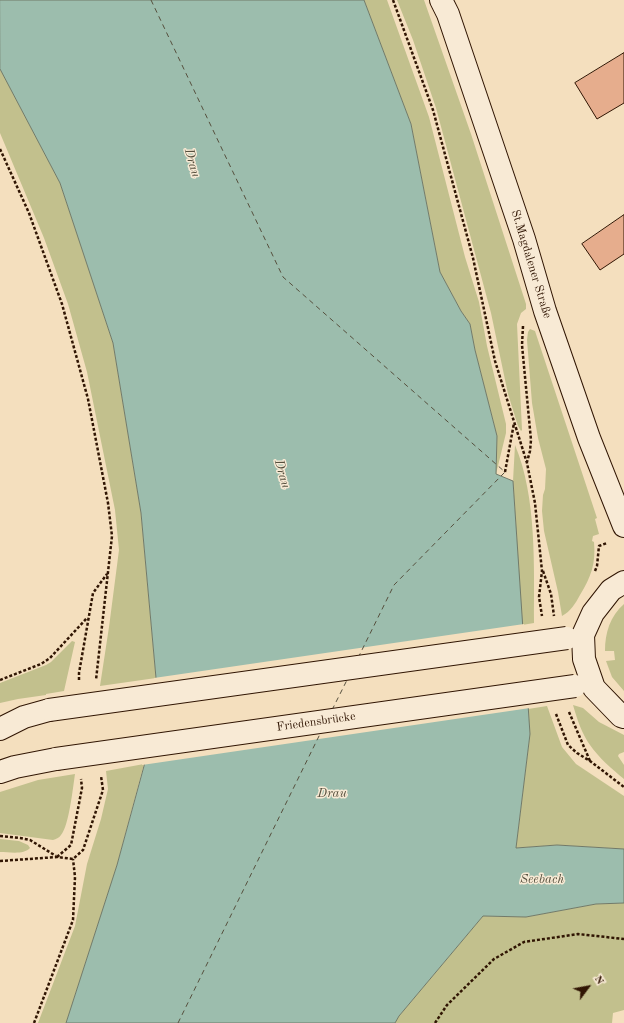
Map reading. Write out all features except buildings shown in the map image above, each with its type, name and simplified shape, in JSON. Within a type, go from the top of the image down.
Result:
[{"type":"street","name":"St.Magdalener Straße","points":[[441,0],[448,14],[524,239],[545,311],[589,438],[618,534]]},
{"type":"street","points":[[0,729],[24,718],[49,710],[575,637],[611,590],[624,582]]},
{"type":"street","points":[[575,637],[584,659],[585,687],[624,717]]},
{"type":"street","name":"Friedensbrücke","points":[[0,772],[15,767],[56,759],[585,687]]},
{"type":"path","points":[[393,0],[433,110],[473,258],[495,361],[527,463],[535,503],[542,571]]},
{"type":"path","points":[[0,149],[29,213],[62,304],[88,399],[108,503],[112,536],[96,681]]},
{"type":"path","points":[[527,463],[531,440],[525,383],[522,329],[530,320],[545,311]]},
{"type":"path","points":[[505,472],[514,422]]},
{"type":"path","points":[[594,572],[597,566],[599,546],[618,534]]},
{"type":"path","points":[[0,680],[40,664],[50,658],[88,618]]},
{"type":"path","points":[[556,710],[557,718],[568,745],[577,754],[590,761],[624,787]]},
{"type":"path","points":[[73,859],[83,850],[103,790],[101,775]]},
{"type":"path","points":[[0,836],[30,840],[57,856]]},
{"type":"path","points":[[0,861],[57,856],[73,859]]},
{"type":"path","points":[[34,1023],[73,920],[75,877],[73,859]]},
{"type":"path","points":[[435,1023],[447,1005],[494,959],[524,942],[578,934],[624,939]]},
{"type":"shaded area","points":[[364,0],[387,0],[429,117],[465,257],[479,302],[487,346],[506,424],[506,433],[496,474],[497,436],[475,350],[470,324],[461,311],[440,272],[411,124]]},
{"type":"shaded area","points":[[397,0],[424,0],[471,134],[526,304],[526,309],[521,313],[517,324],[521,431],[508,394],[491,313],[436,108],[413,40]]},
{"type":"shaded area","points":[[0,69],[60,183],[113,343],[141,513],[156,678],[100,686],[119,550],[115,510],[87,372],[68,304],[44,238],[0,133]]},
{"type":"shaded area","points":[[530,329],[535,331],[597,518],[595,519],[599,534],[593,536],[592,541],[594,542],[594,557],[592,570],[587,582],[572,607],[562,616],[544,531],[542,511],[546,469],[538,438],[532,403],[527,340]]},
{"type":"shaded area","points":[[515,445],[522,465],[531,509],[534,556],[534,623],[522,625],[513,481]]},
{"type":"shaded area","points":[[624,604],[624,691],[612,677],[606,661],[615,660],[614,651],[605,651],[609,625],[615,614]]},
{"type":"shaded area","points":[[72,641],[75,642],[64,691],[0,703],[0,683],[46,665]]},
{"type":"shaded area","points":[[573,705],[583,708],[599,722],[624,735],[624,752],[618,756],[624,765],[624,779],[593,750],[580,726]]},
{"type":"shaded area","points":[[547,706],[562,747],[576,764],[624,796],[624,849],[557,845],[516,848],[530,734],[528,709]]},
{"type":"shaded area","points":[[144,764],[117,865],[66,1023],[38,1023],[75,926],[87,864],[101,819],[108,789],[106,771]]},
{"type":"shaded area","points":[[75,774],[66,824],[59,837],[53,840],[0,833],[0,792],[38,780]]},
{"type":"shaded area","points":[[0,839],[19,841],[28,845],[30,848],[24,852],[0,852]]},
{"type":"shaded area","points":[[624,903],[624,1010],[613,1013],[612,1023],[395,1023],[399,1016],[483,916],[526,917],[596,904]]},
{"type":"water","name":"Drau","points":[[0,0],[364,0],[411,124],[440,272],[461,311],[470,324],[475,350],[497,436],[496,474],[513,481],[530,734],[516,848],[557,845],[624,849],[624,903],[596,904],[526,917],[483,916],[399,1016],[395,1023],[66,1023],[117,865],[159,711],[141,513],[113,343],[60,183],[0,69]]},
{"type":"pier","points":[[524,624],[530,708],[142,765],[157,711],[154,678]]},
{"type":"ferry route","points":[[151,0],[283,277],[505,472],[394,585],[359,656]]},
{"type":"ferry route","points":[[332,710],[348,678]]},
{"type":"ferry route","points":[[178,1023],[321,732]]},
{"type":"water label","name":"Seebach","points":[[542,880]]}]
